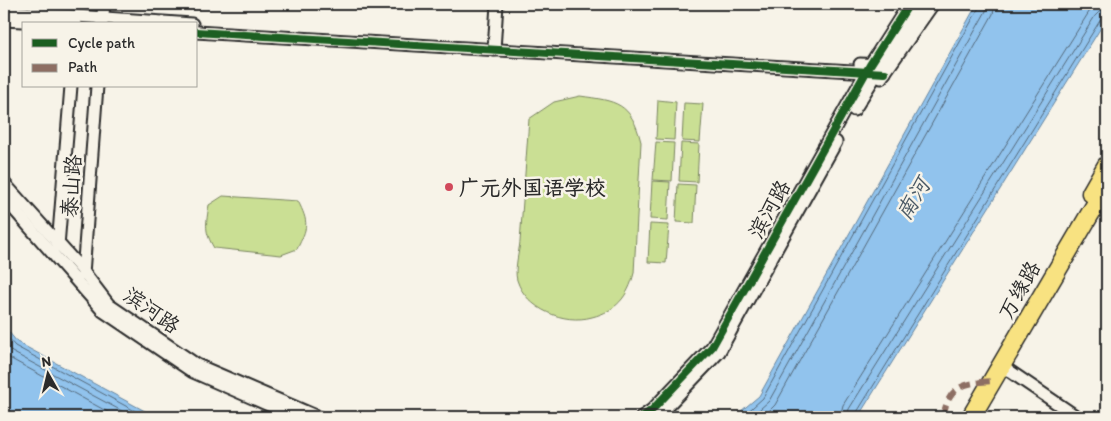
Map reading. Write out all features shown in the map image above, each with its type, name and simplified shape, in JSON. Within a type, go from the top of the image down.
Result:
[{"type":"highway","points":[[1058,266],[1076,217],[1107,165]]},
{"type":"highway","name":"万缘路","points":[[971,417],[1107,185]]},
{"type":"highway","name":"万缘路","points":[[980,417],[1044,310],[1064,268],[1107,196]]},
{"type":"street","points":[[76,21],[77,4]]},
{"type":"street","points":[[102,21],[104,4]]},
{"type":"street","points":[[494,47],[497,4]]},
{"type":"street","name":"滨河路","points":[[657,417],[719,352],[857,104],[909,4]]},
{"type":"street","name":"滨河路","points":[[642,417],[652,410],[712,347],[875,70],[920,4]]},
{"type":"street","points":[[198,32],[494,47],[875,70],[904,48],[934,4]]},
{"type":"street","points":[[4,11],[76,21]]},
{"type":"street","points":[[4,20],[132,22]]},
{"type":"street","points":[[198,24],[494,47]]},
{"type":"street","name":"泰山路","points":[[57,259],[71,88]]},
{"type":"street","name":"泰山路","points":[[81,288],[97,88]]},
{"type":"street","name":"滨河路","points":[[4,183],[58,242],[109,304],[197,364],[318,417]]},
{"type":"street","name":"滨河路","points":[[4,198],[103,311],[193,372],[296,417]]},
{"type":"street","points":[[1008,370],[1077,417]]},
{"type":"green space","points":[[580,96],[612,102],[627,111],[637,129],[641,142],[634,273],[631,282],[620,302],[608,311],[592,317],[570,319],[537,307],[522,290],[517,280],[516,271],[520,242],[529,119],[554,102]]},
{"type":"green space","points":[[658,100],[676,102],[674,140],[656,139]]},
{"type":"green space","points":[[684,103],[703,104],[700,142],[682,141]]},
{"type":"green space","points":[[656,142],[674,143],[672,181],[653,180]]},
{"type":"green space","points":[[681,143],[699,144],[697,182],[679,181]]},
{"type":"green space","points":[[652,181],[670,182],[668,220],[650,219]]},
{"type":"green space","points":[[678,184],[696,185],[694,223],[676,222]]},
{"type":"green space","points":[[223,196],[298,201],[306,225],[297,249],[281,255],[214,248],[207,228],[209,205]]},
{"type":"green space","points":[[650,224],[669,225],[666,263],[648,262]]},
{"type":"water","name":"南河","points":[[977,4],[1107,4],[1107,18],[858,417],[734,417],[759,396]]},
{"type":"water","points":[[4,326],[17,342],[156,417],[4,417]]},
{"type":"marked path","points":[[943,417],[949,398],[959,388],[974,383],[993,381]]},
{"type":"cycle path","points":[[642,417],[652,410],[712,347],[870,65],[909,4]]},
{"type":"cycle path","points":[[198,32],[885,73]]},
{"type":"place","name":"广元外国语学校","points":[[449,187]]}]
